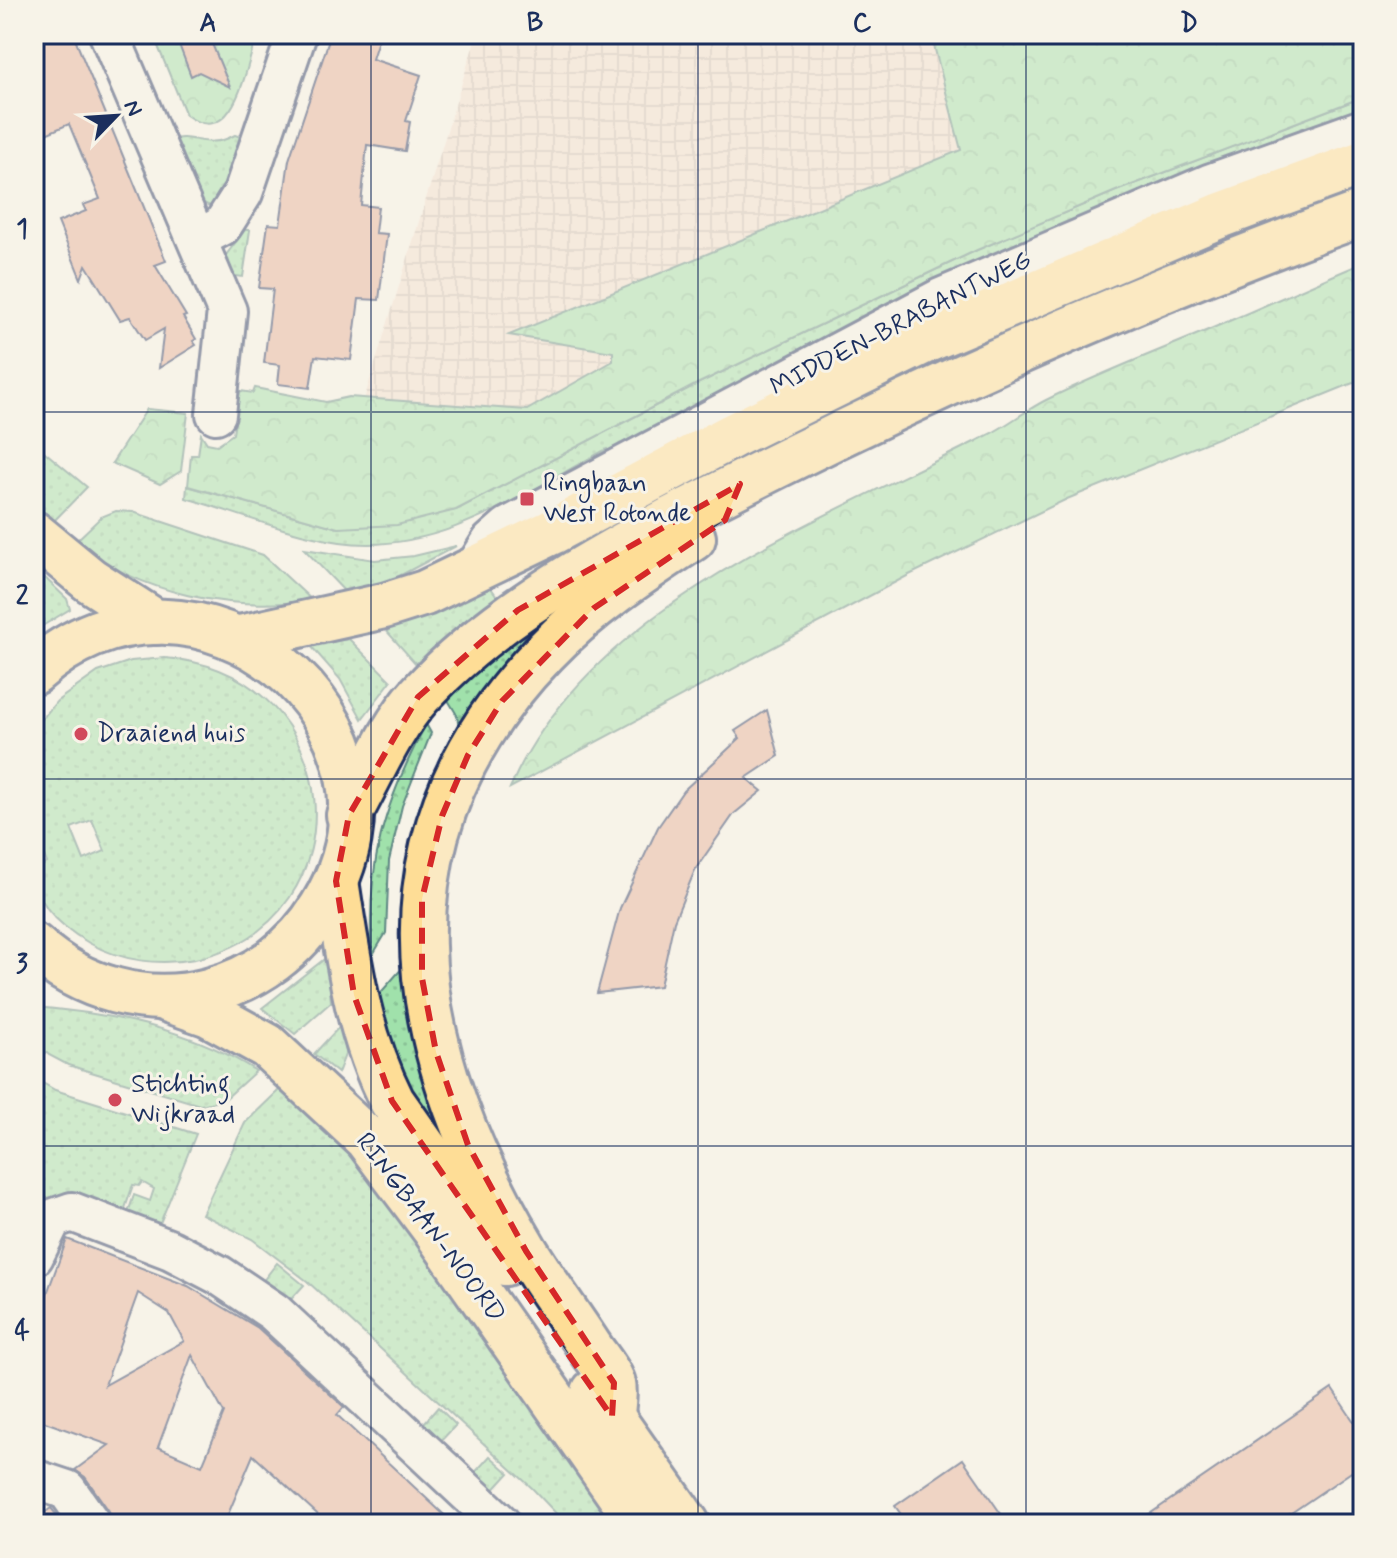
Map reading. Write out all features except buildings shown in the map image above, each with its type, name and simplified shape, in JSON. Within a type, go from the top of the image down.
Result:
[{"type":"main road","name":"MIDDEN-BRABANTWEG","points":[[240,638],[384,606],[472,572],[732,436],[927,340],[1219,216],[1363,163]]},
{"type":"main road","points":[[349,815],[418,697],[460,657],[518,610],[670,520],[918,395],[1105,312],[1363,213]]},
{"type":"main road","points":[[612,1417],[614,1383],[526,1251],[468,1145],[436,1052],[422,978],[422,899],[442,816],[468,755],[502,701],[545,652],[594,608],[652,565],[725,520],[740,484]]},
{"type":"main road","points":[[34,534],[90,580],[155,622]]},
{"type":"main road","points":[[34,672],[68,646],[117,627],[155,622],[198,625],[240,638],[286,668],[321,710],[343,761],[349,815],[344,855],[336,881],[307,928],[266,966],[215,990],[160,997],[109,989],[78,977],[34,946]]},
{"type":"main road","name":"RINGBAAN-NOORD","points":[[336,881],[354,995],[378,1073],[392,1101],[687,1524]]},
{"type":"main road","points":[[34,982],[78,977]]},
{"type":"main road","name":"RINGBAAN-NOORD","points":[[160,997],[209,1014],[267,1046],[367,1139],[433,1227],[640,1524]]},
{"type":"street","points":[[109,34],[227,311],[216,414]]},
{"type":"street","points":[[197,239],[222,226],[243,193],[297,34]]},
{"type":"street","name":"MIDDEN-BRABANTWEG","points":[[472,572],[491,542],[508,527],[941,298],[1209,184],[1363,129]]},
{"type":"street","points":[[34,1256],[52,1219],[72,1212],[171,1250],[219,1275],[274,1312],[501,1524]]},
{"type":"street","points":[[34,1479],[67,1490],[91,1524]]},
{"type":"highlighted area","points":[[740,484],[725,520],[594,608],[502,701],[468,755],[442,816],[422,899],[422,978],[436,1052],[468,1145],[526,1251],[614,1383],[612,1417],[392,1101],[354,995],[336,881],[349,815],[418,697],[518,610]]},
{"type":"shaded area","points":[[477,34],[1273,34],[538,418],[350,445]]},
{"type":"green space","points":[[153,34],[257,34],[243,83],[227,114],[216,122],[203,123],[186,115]]},
{"type":"green space","points":[[931,34],[1363,34],[1363,97],[1116,191],[977,250],[697,384],[456,510],[397,525],[338,528],[188,486],[191,455],[198,455],[201,434],[207,443],[217,445],[233,434],[240,391],[253,393],[255,388],[326,402],[349,397],[527,410],[613,361],[613,352],[509,335],[961,150]]},
{"type":"green space","points":[[1363,97],[1363,121],[614,462],[607,449],[512,501],[446,530],[412,540],[376,544],[340,542],[282,529],[186,498],[187,486],[338,528],[456,510],[697,384],[977,250],[1116,191]]},
{"type":"green space","points":[[235,135],[246,139],[227,196],[212,207],[199,201],[172,140],[185,138],[207,142]]},
{"type":"green space","points":[[245,230],[250,230],[243,277],[228,275],[226,255]]},
{"type":"green space","points":[[1363,263],[1363,379],[1067,499],[907,576],[510,788],[546,724],[595,668],[652,618],[717,575],[785,536],[988,435],[1064,391]]},
{"type":"green space","points":[[147,409],[188,413],[181,471],[160,484],[112,463]]},
{"type":"green space","points":[[34,443],[87,487],[51,524],[34,506]]},
{"type":"green space","points":[[116,511],[133,512],[263,555],[313,601],[281,604],[218,601],[158,587],[129,575],[74,543],[101,517]]},
{"type":"green space","points":[[456,546],[384,584],[348,595],[304,549],[375,560],[414,556]]},
{"type":"green space","points":[[42,575],[67,599],[70,609],[34,631],[34,583]]},
{"type":"green space","points":[[491,588],[499,599],[416,664],[383,627]]},
{"type":"green space","points":[[586,588],[460,735],[457,715],[445,695],[492,648]]},
{"type":"green space","points":[[349,639],[391,681],[362,719],[340,679],[310,645]]},
{"type":"green space","points":[[165,658],[226,673],[272,705],[301,749],[314,799],[310,850],[290,898],[251,936],[195,959],[168,962],[140,960],[101,949],[59,922],[44,904],[35,882],[34,870],[47,863],[42,850],[34,852],[36,726],[57,701],[98,672],[131,661]],"holes":[[[92,820],[105,851],[84,860],[71,828]]]},
{"type":"green space","points":[[426,724],[431,733],[402,806],[389,861],[386,933],[372,956],[372,892],[381,836],[388,809]]},
{"type":"green space","points":[[327,957],[331,1002],[295,1034],[262,1008]]},
{"type":"green space","points":[[411,958],[490,1211],[433,1133],[396,1066],[376,998]]},
{"type":"green space","points":[[34,1007],[120,1019],[177,1034],[231,1056],[256,1071],[224,1100],[200,1105],[68,1065],[49,1055],[34,1041]]},
{"type":"green space","points":[[341,1025],[346,1052],[338,1073],[314,1054]]},
{"type":"green space","points":[[34,1078],[55,1090],[196,1134],[156,1233],[125,1222],[134,1195],[150,1201],[154,1189],[142,1182],[139,1186],[133,1185],[121,1220],[34,1221]]},
{"type":"green space","points":[[281,1088],[351,1148],[619,1524],[566,1524],[532,1488],[307,1281],[252,1239],[202,1214],[245,1123]]},
{"type":"green space","points":[[277,1263],[304,1285],[284,1307],[259,1286]]},
{"type":"green space","points":[[438,1407],[456,1425],[436,1446],[418,1430]]},
{"type":"green space","points":[[490,1456],[509,1473],[489,1495],[470,1478]]},
{"type":"place","name":"Ringbaan West Rotonde","points":[[527,499]]},
{"type":"place","name":"Draaiend huis","points":[[81,734]]},
{"type":"place","name":"Stichting Wijkraad","points":[[115,1100]]}]
